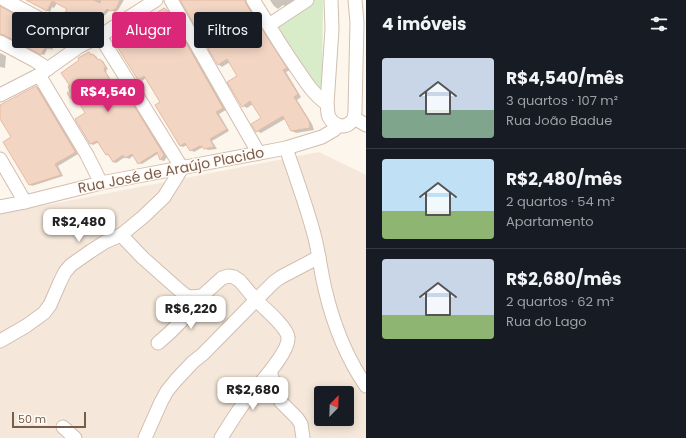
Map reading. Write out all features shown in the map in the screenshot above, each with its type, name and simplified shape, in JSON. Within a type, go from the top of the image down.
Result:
[{"type":"street","points":[[5,0],[27,12]]},
{"type":"street","points":[[171,0],[258,152]]},
{"type":"street","points":[[253,0],[288,56],[309,86],[318,97],[327,104]]},
{"type":"street","points":[[269,26],[307,0]]},
{"type":"street","points":[[331,0],[332,29],[327,104],[328,116],[332,122],[338,126]]},
{"type":"street","points":[[355,0],[357,22],[356,111],[354,118],[366,125]]},
{"type":"street","points":[[104,34],[153,1]]},
{"type":"street","points":[[0,42],[34,60],[43,72],[101,183]]},
{"type":"street","points":[[0,341],[44,313],[50,305],[65,272],[71,265],[105,242],[121,235],[144,217],[164,197],[182,168],[104,42]]},
{"type":"street","points":[[0,95],[43,72],[77,48]]},
{"type":"street","name":"Rua José de Araújo Placido","points":[[0,207],[101,183],[258,152],[286,148],[322,137],[338,126],[350,124],[354,118]]},
{"type":"street","points":[[286,148],[307,212],[334,323],[350,360],[366,386]]},
{"type":"street","points":[[0,159],[25,202]]},
{"type":"street","points":[[121,235],[143,258],[178,290],[190,297],[202,296]]},
{"type":"street","points":[[145,438],[161,402],[167,391],[176,380],[274,282],[319,257]]},
{"type":"street","points":[[158,342],[172,332],[213,285],[222,278],[228,276],[234,277],[240,281],[256,300],[282,326],[288,336],[287,343],[283,351],[270,372],[235,415],[221,438]]},
{"type":"street","points":[[270,372],[279,397],[301,424],[304,438]]},
{"type":"street","points":[[63,427],[75,438]]},
{"type":"shaded area","points":[[319,152],[366,175],[366,438],[0,438],[0,214]]},
{"type":"green space","points":[[313,0],[323,1],[322,89],[320,90],[272,27]]},
{"type":"building","points":[[26,0],[93,0],[100,3],[101,0],[120,0],[116,9],[111,11],[107,9],[104,12],[65,12],[67,9],[52,1],[47,11]]},
{"type":"building","points":[[180,0],[245,0],[251,12],[194,12],[194,25]]},
{"type":"building","points":[[0,6],[12,13],[12,39],[0,34]]},
{"type":"building","points":[[164,8],[169,12],[158,12]]},
{"type":"building","points":[[262,29],[287,68],[283,70],[298,94],[294,97],[309,121],[310,128],[291,131],[283,116],[256,132],[251,124],[261,118],[250,101],[242,107],[227,82],[237,76],[227,59],[218,65],[208,49],[262,48]]},
{"type":"building","points":[[186,43],[223,108],[216,112],[227,129],[210,139],[214,147],[204,149],[200,146],[190,151],[185,143],[180,146],[155,105],[160,102],[144,76],[138,80],[118,48],[186,48]]},
{"type":"building","points":[[28,48],[44,48],[41,55]]},
{"type":"building","points":[[89,52],[98,60],[100,59],[106,67],[104,70],[115,88],[117,86],[121,93],[125,91],[164,155],[160,160],[157,152],[138,164],[132,154],[125,158],[123,155],[113,162],[108,154],[106,155],[97,141],[90,144],[75,119],[85,113],[76,97],[71,99],[67,93],[70,91],[68,86],[70,86],[61,73],[79,60],[78,58]]},
{"type":"building","points":[[36,86],[76,152],[55,164],[61,175],[29,185],[3,142],[11,137],[0,119],[0,105]]}]
